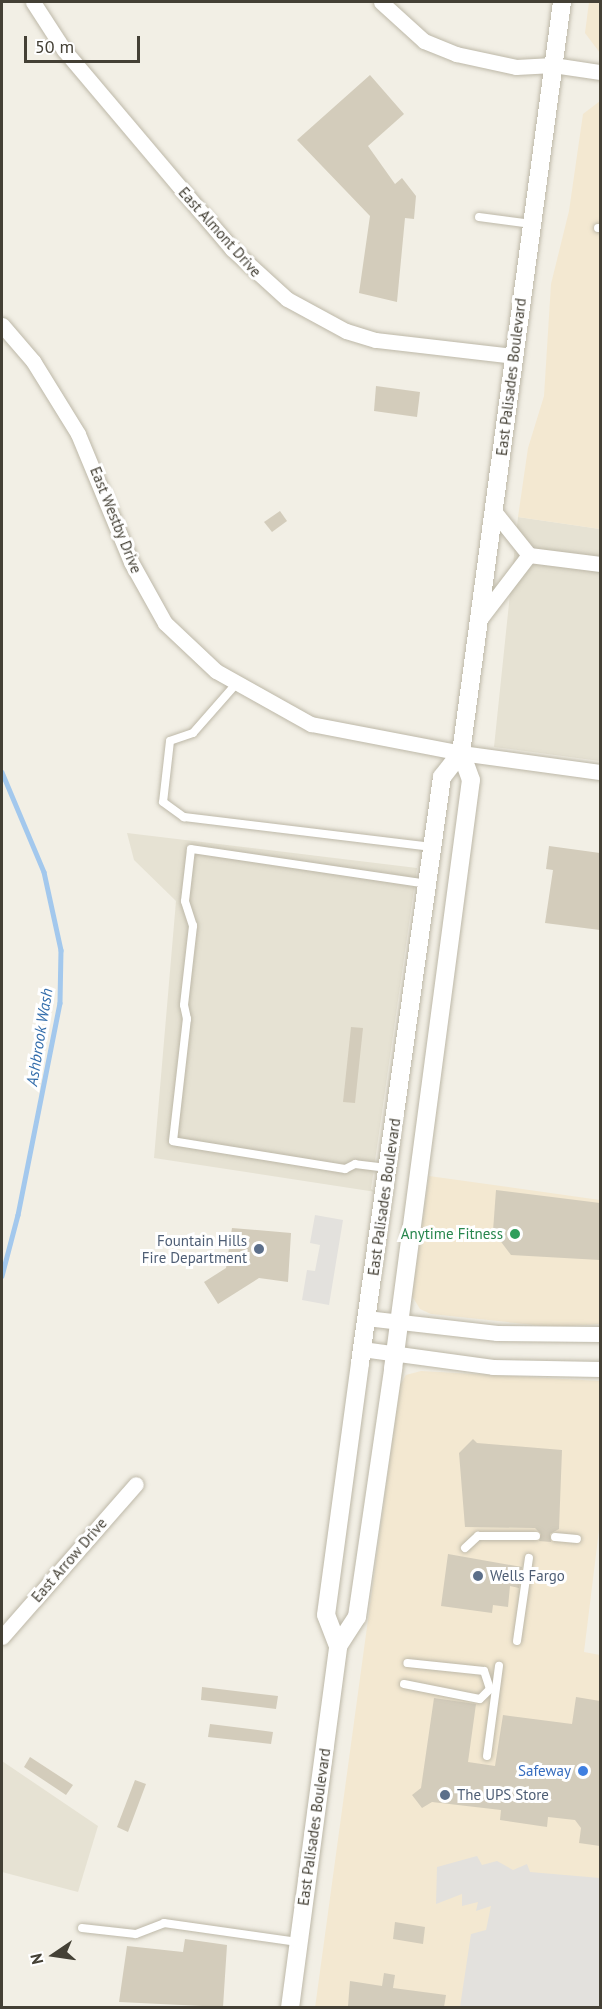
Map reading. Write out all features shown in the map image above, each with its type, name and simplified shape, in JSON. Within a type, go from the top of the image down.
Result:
[{"type":"street","name":"East Almont Drive","points":[[33,2],[64,50],[232,249],[287,299],[346,331],[376,340],[514,357]]},
{"type":"street","points":[[381,2],[410,31],[440,49],[516,67],[553,65],[600,72]]},
{"type":"street","name":"East Palisades Boulevard","points":[[290,2007],[338,1646],[357,1617],[394,1356],[471,780],[461,753],[562,2]]},
{"type":"street","name":"East Westby Drive","points":[[2,325],[33,361],[78,434],[131,562],[165,622],[186,647],[236,684],[311,724],[461,753],[600,772]]},
{"type":"street","points":[[493,510],[529,555],[600,564]]},
{"type":"street","points":[[478,622],[529,555]]},
{"type":"street","name":"East Palisades Boulevard","points":[[338,1646],[326,1615],[366,1318],[389,1168],[442,777],[461,753]]},
{"type":"street","points":[[366,1318],[518,1334],[600,1334]]},
{"type":"street","points":[[362,1349],[394,1356],[493,1367],[600,1369]]},
{"type":"street","name":"East Arrow Drive","points":[[2,1637],[136,1484]]},
{"type":"lane","points":[[479,217],[532,224]]},
{"type":"lane","points":[[236,684],[193,733],[170,741],[162,802],[184,817],[432,847]]},
{"type":"lane","points":[[389,1168],[355,1164],[345,1168],[173,1141],[187,1019],[184,1005],[193,926],[185,901],[191,849],[428,884]]},
{"type":"lane","points":[[465,1548],[478,1536],[536,1536]]},
{"type":"lane","points":[[555,1537],[577,1539]]},
{"type":"lane","points":[[517,1641],[530,1558]]},
{"type":"lane","points":[[404,1684],[480,1699],[490,1689],[484,1671],[407,1664]]},
{"type":"lane","points":[[487,1756],[499,1666]]},
{"type":"lane","points":[[82,1928],[136,1934],[164,1923],[298,1942]]},
{"type":"shaded area","points":[[589,2],[600,2],[600,53],[585,33]]},
{"type":"shaded area","points":[[600,101],[600,529],[518,517],[528,448],[544,396],[551,284],[569,211],[583,114]]},
{"type":"shaded area","points":[[518,517],[600,529],[600,761],[494,747]]},
{"type":"shaded area","points":[[127,833],[417,868],[371,1189],[376,1192],[154,1158],[176,901],[134,860]]},
{"type":"shaded area","points":[[429,1176],[600,1200],[600,1324],[554,1327],[431,1314],[420,1309],[412,1296]]},
{"type":"shaded area","points":[[315,1215],[343,1220],[329,1305],[302,1300],[307,1270],[315,1271],[320,1245],[310,1243]]},
{"type":"shaded area","points":[[421,1371],[600,1381],[600,1522],[584,1652],[600,1655],[600,2007],[315,2008],[400,1385],[406,1375]]},
{"type":"shaded area","points":[[2,1761],[98,1826],[78,1892],[2,1872]]},
{"type":"shaded area","points":[[477,1856],[482,1865],[497,1861],[513,1870],[527,1864],[530,1872],[600,1878],[600,2007],[460,2007],[471,1934],[486,1930],[491,1906],[476,1911],[478,1902],[462,1906],[462,1894],[436,1904],[437,1867]]},
{"type":"building","points":[[370,75],[404,114],[368,146],[395,184],[402,178],[416,196],[414,219],[405,218],[397,302],[359,293],[370,216],[297,140]]},
{"type":"building","points":[[376,386],[420,392],[417,417],[374,411]]},
{"type":"building","points":[[280,511],[287,521],[272,532],[264,522]]},
{"type":"building","points":[[549,846],[600,853],[600,930],[545,923],[553,870],[546,869]]},
{"type":"building","points":[[351,1027],[363,1028],[355,1103],[343,1102]]},
{"type":"building","points":[[496,1190],[600,1203],[600,1260],[511,1255],[493,1231]]},
{"type":"building","name":"Fountain Hills Fire Department","points":[[232,1228],[291,1233],[288,1282],[259,1278],[218,1304],[204,1282],[226,1268]]},
{"type":"building","points":[[473,1439],[477,1443],[562,1450],[559,1529],[550,1534],[551,1542],[539,1541],[541,1534],[535,1528],[465,1527],[459,1453]]},
{"type":"building","name":"Wells Fargo","points":[[448,1554],[522,1567],[519,1588],[510,1586],[508,1607],[493,1605],[492,1613],[441,1606]]},
{"type":"building","points":[[202,1687],[278,1696],[276,1709],[201,1700]]},
{"type":"building","points":[[576,1697],[600,1701],[600,1846],[579,1843],[581,1828],[575,1820],[548,1817],[547,1827],[500,1820],[501,1810],[432,1802],[422,1808],[412,1795],[421,1788],[434,1698],[476,1704],[468,1762],[495,1766],[503,1715],[572,1724]]},
{"type":"building","points":[[210,1724],[273,1732],[271,1744],[208,1737]]},
{"type":"building","points":[[30,1757],[73,1785],[66,1795],[24,1767]]},
{"type":"building","points":[[135,1780],[146,1784],[128,1832],[117,1827]]},
{"type":"building","points":[[395,1922],[425,1927],[423,1944],[393,1939]]},
{"type":"building","points":[[185,1939],[227,1945],[223,2007],[119,2002],[127,1946],[183,1952]]},
{"type":"building","points":[[384,1973],[395,1975],[393,1988],[446,1995],[444,2007],[348,2006],[350,1981],[382,1986]]},
{"type":"waterway","name":"Ashbrook Wash","points":[[2,772],[44,872],[61,950],[60,1003],[18,1215],[2,1276]]},
{"type":"place","name":"Anytime Fitness","points":[[515,1234]]},
{"type":"place","name":"Fountain Hills Fire Department","points":[[259,1249]]},
{"type":"place","name":"Wells Fargo","points":[[478,1576]]},
{"type":"place","name":"Safeway","points":[[583,1771]]},
{"type":"place","name":"The UPS Store","points":[[445,1795]]}]
